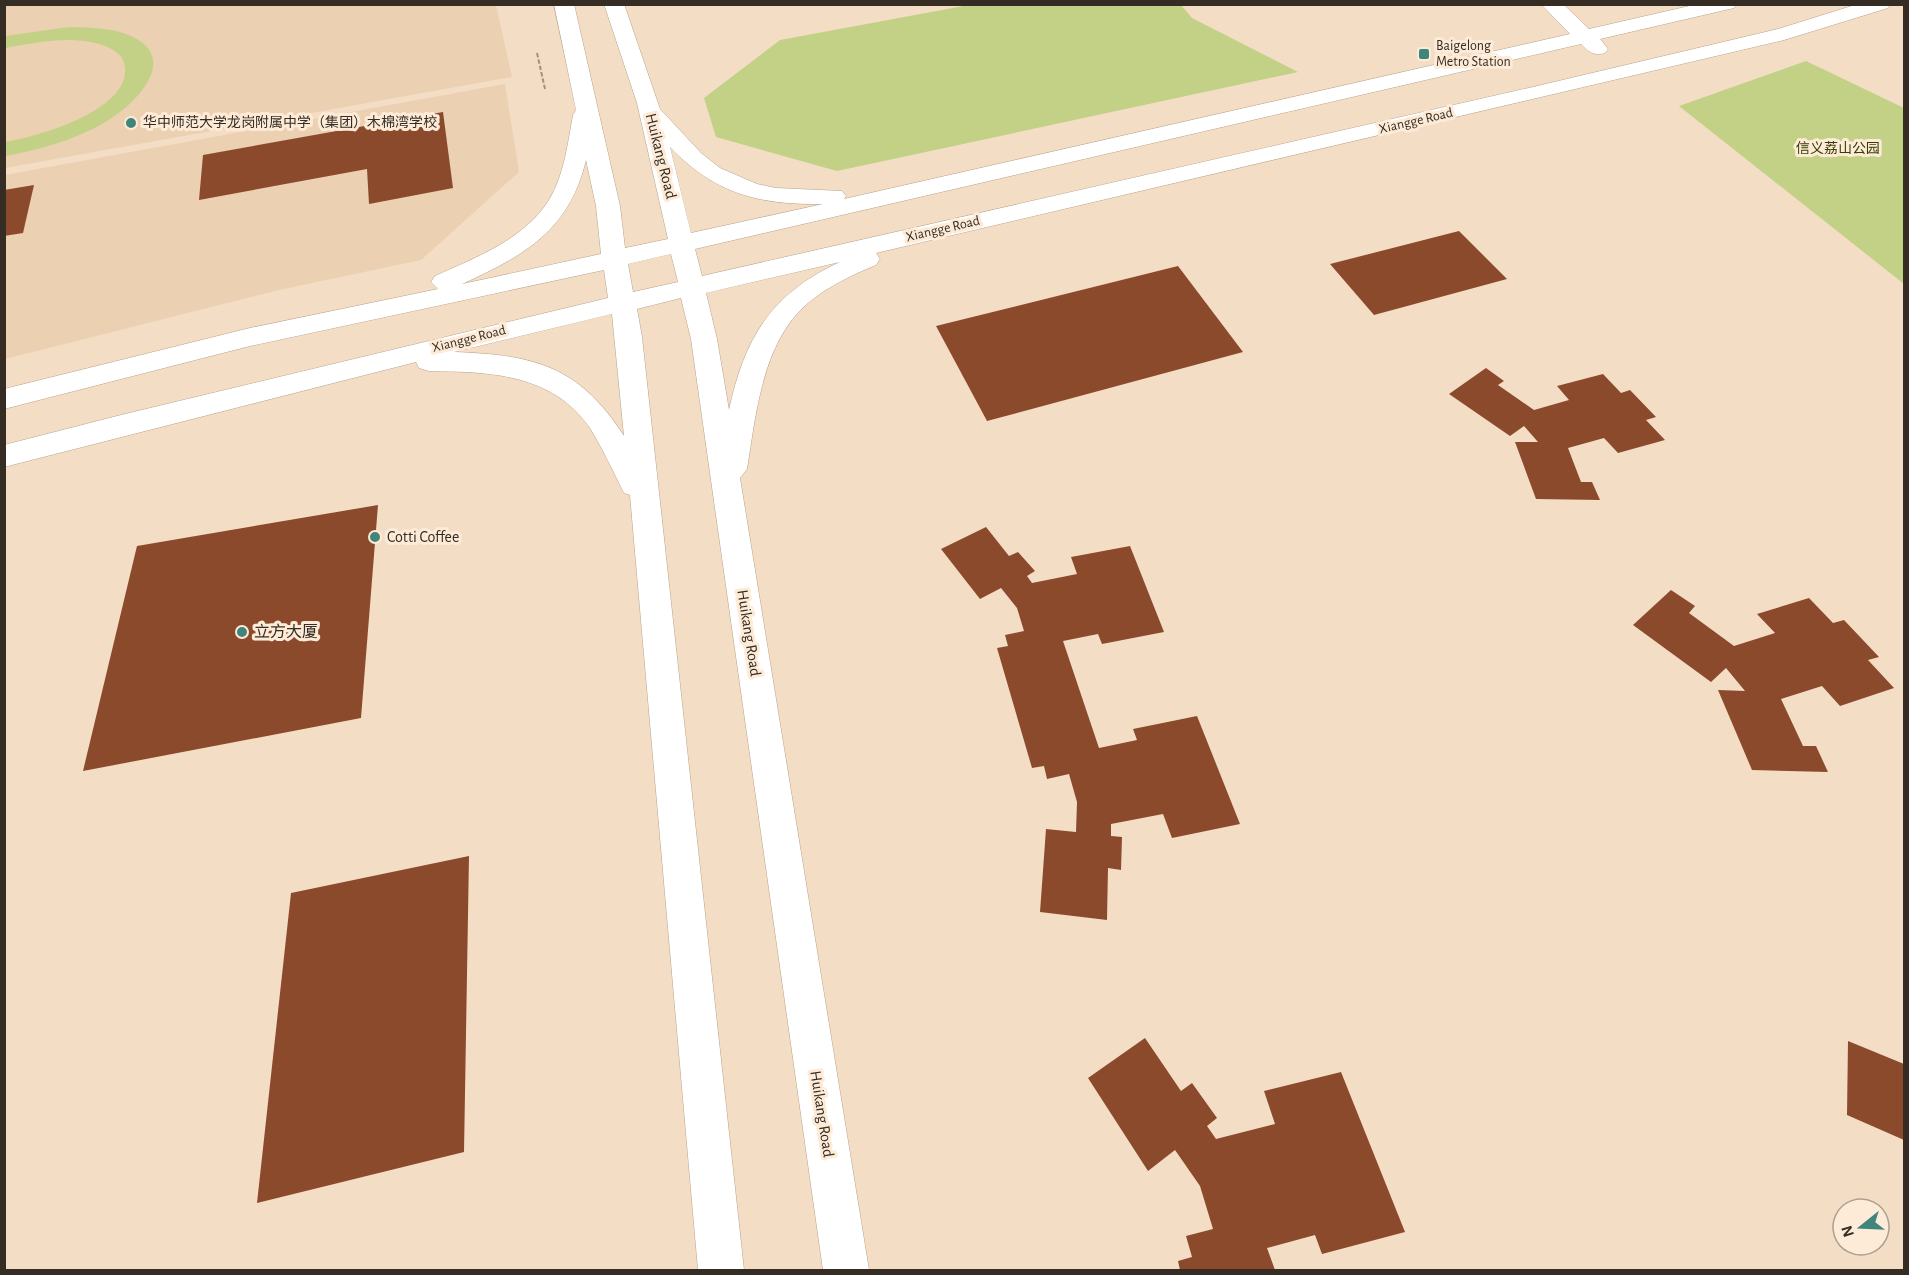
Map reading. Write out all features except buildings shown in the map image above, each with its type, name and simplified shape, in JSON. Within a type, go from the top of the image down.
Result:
[{"type":"street","points":[[564,4],[608,206],[614,258],[629,338],[721,1270]]},
{"type":"street","name":"Huikang Road","points":[[614,4],[648,103],[704,339],[846,1270]]},
{"type":"street","points":[[1551,4],[1624,72]]},
{"type":"street","points":[[4,399],[250,337],[931,187],[1727,4]]},
{"type":"street","name":"Xiangge Road","points":[[4,456],[122,424],[368,364],[1784,34],[1881,4]]},
{"type":"street","points":[[648,103],[665,127],[698,164],[721,180],[748,190],[788,196],[831,196],[931,187]]},
{"type":"street","points":[[363,313],[423,291],[490,261],[529,236],[561,200],[581,134],[585,104]]},
{"type":"street","points":[[728,495],[739,430],[752,379],[764,345],[792,303],[849,267],[933,231]]},
{"type":"street","points":[[368,364],[414,361],[510,365],[534,370],[563,384],[584,400],[604,426],[621,453],[646,510]]},
{"type":"shaded area","name":"华中师范大学龙岗附属中学（集团）木棉湾学校","points":[[5,5],[496,5],[512,77],[5,168]]},
{"type":"shaded area","points":[[505,84],[519,172],[421,260],[279,290],[5,359],[5,175]]},
{"type":"green space","points":[[969,5],[1181,5],[1192,18],[1298,72],[837,171],[716,137],[704,98],[780,40]]},
{"type":"green space","points":[[69,27],[109,30],[133,37],[145,45],[152,55],[151,75],[138,96],[107,121],[50,146],[5,156],[5,142],[58,128],[78,119],[113,97],[123,83],[125,67],[122,58],[110,48],[100,44],[61,40],[5,48],[5,36]]},
{"type":"green space","name":"信义荔山公园","points":[[1806,61],[1904,108],[1904,284],[1679,106]]},
{"type":"place","name":"Baigelong Metro Station","points":[[1424,54]]},
{"type":"place","name":"华中师范大学龙岗附属中学（集团）木棉湾学校","points":[[131,123]]},
{"type":"place","name":"Cotti Coffee","points":[[375,537]]},
{"type":"place","name":"立方大厦","points":[[242,632]]}]
